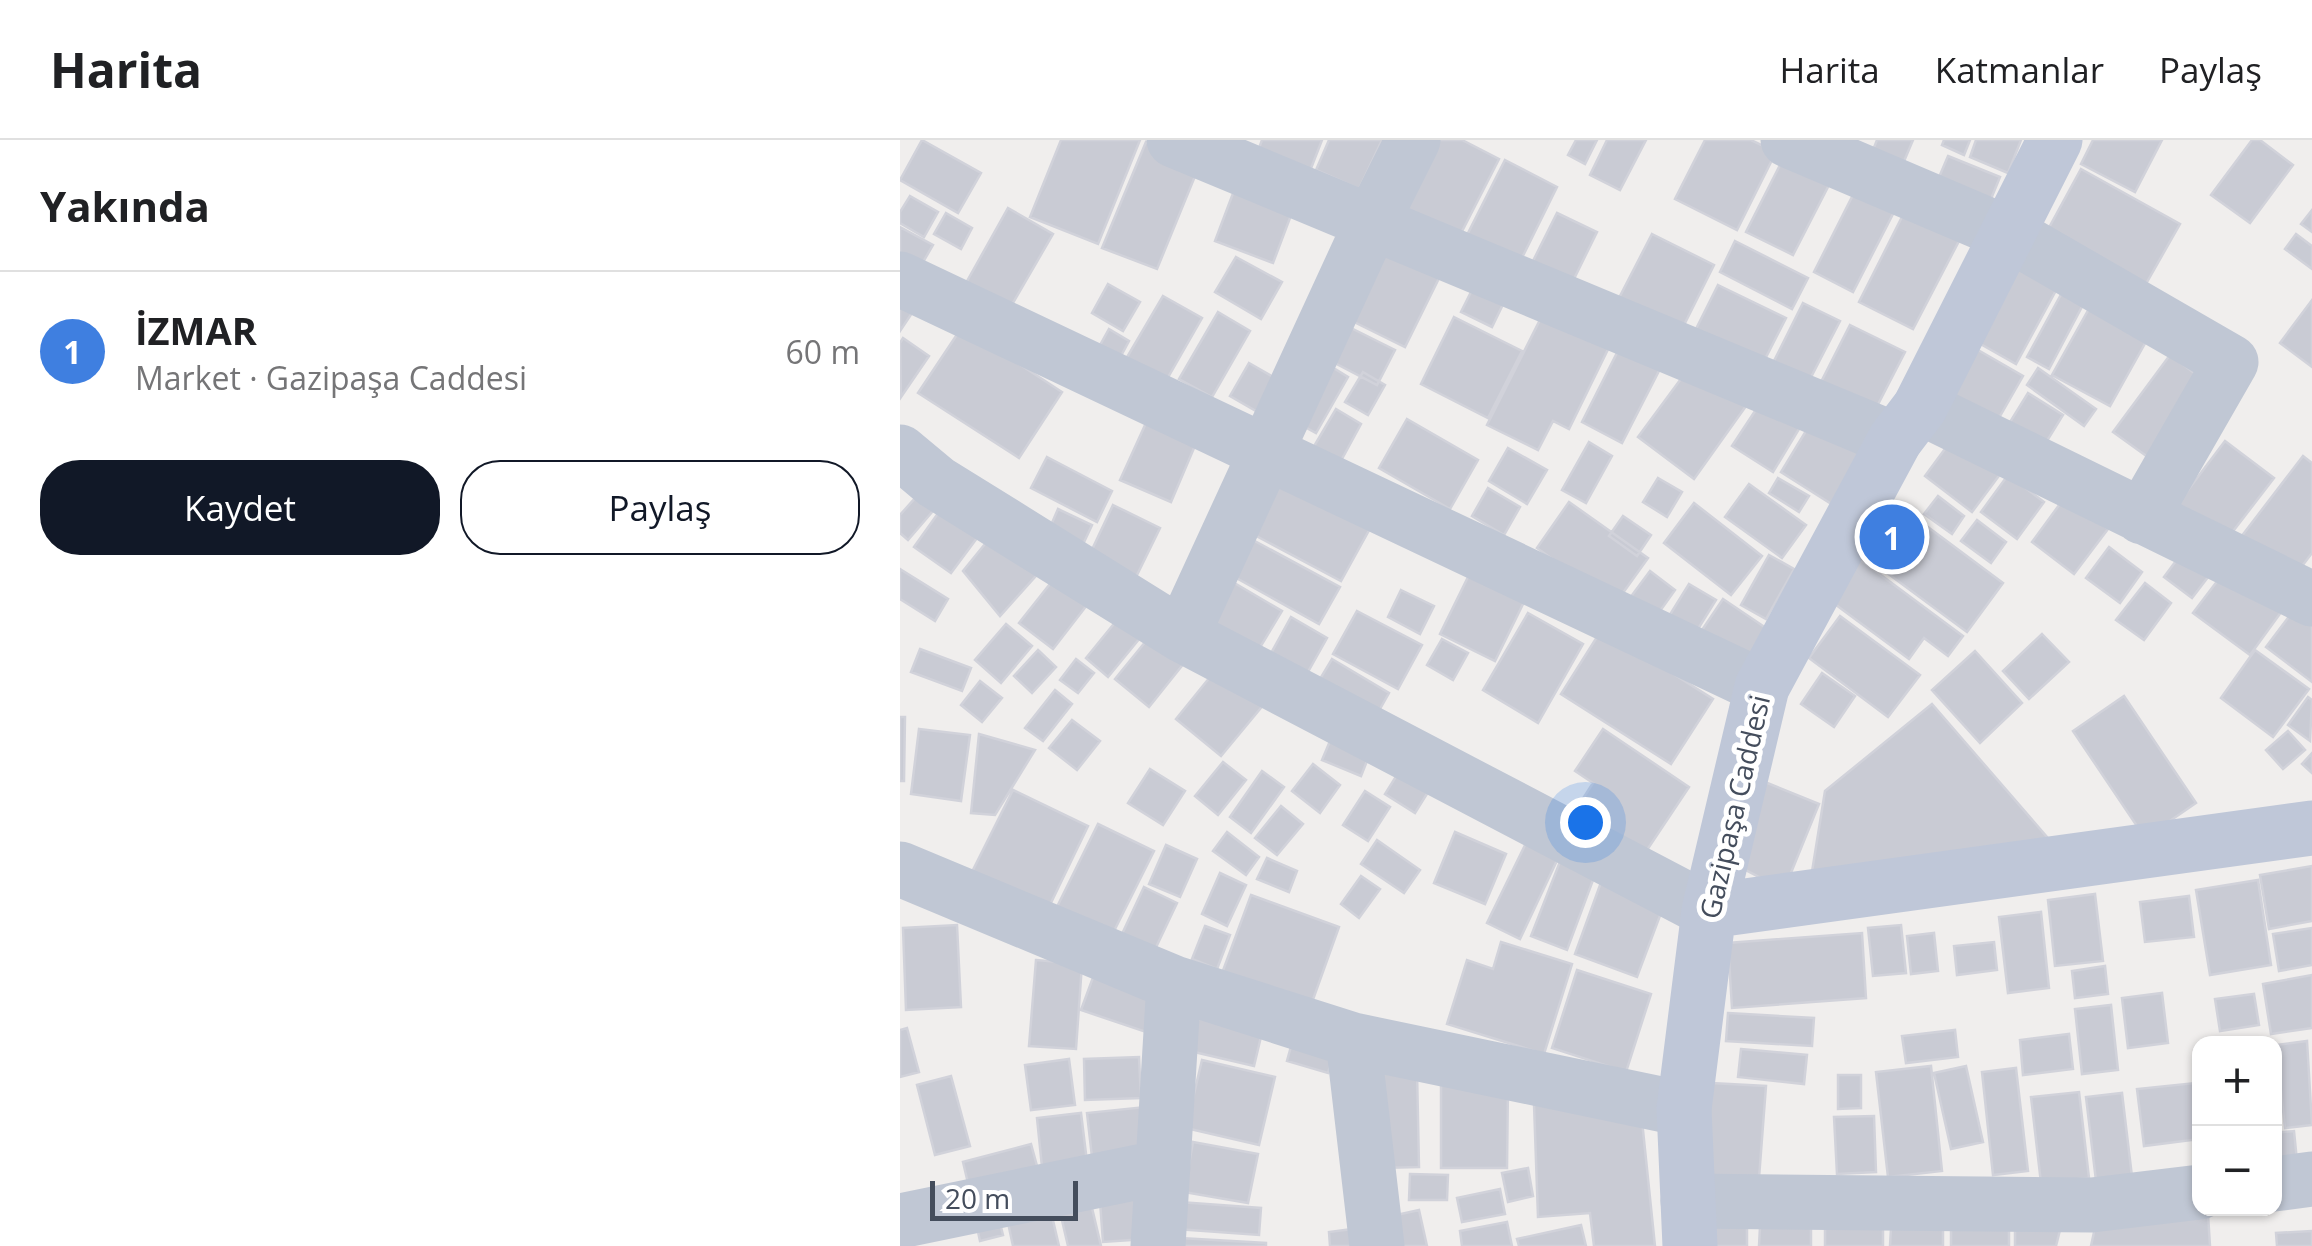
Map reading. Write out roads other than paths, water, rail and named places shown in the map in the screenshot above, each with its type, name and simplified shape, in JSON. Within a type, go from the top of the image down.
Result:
[{"type":"street","points":[[1174,140],[2142,517],[2312,599]]},
{"type":"street","points":[[1182,635],[1372,220],[1414,140]]},
{"type":"street","points":[[1788,140],[2009,234],[2231,362],[2142,517]]},
{"type":"street","name":"Gazipaşa Caddesi","points":[[1689,1223],[1684,1109],[1709,911],[1762,687],[1908,423],[2056,140]]},
{"type":"street","points":[[900,279],[1762,687]]},
{"type":"street","points":[[900,452],[936,482],[1182,635],[1709,911],[2312,828]]},
{"type":"street","points":[[900,869],[1174,983],[1353,1040],[1684,1109]]},
{"type":"street","points":[[1158,1246],[1174,983]]},
{"type":"street","points":[[1353,1040],[1377,1246]]},
{"type":"street","points":[[900,1221],[1163,1167]]},
{"type":"street","points":[[2282,1183],[2312,1180]]},
{"type":"street","points":[[1689,1223],[2086,1225],[2192,1194]]},
{"type":"place","name":"İZMAR","points":[[1892,537]]}]
